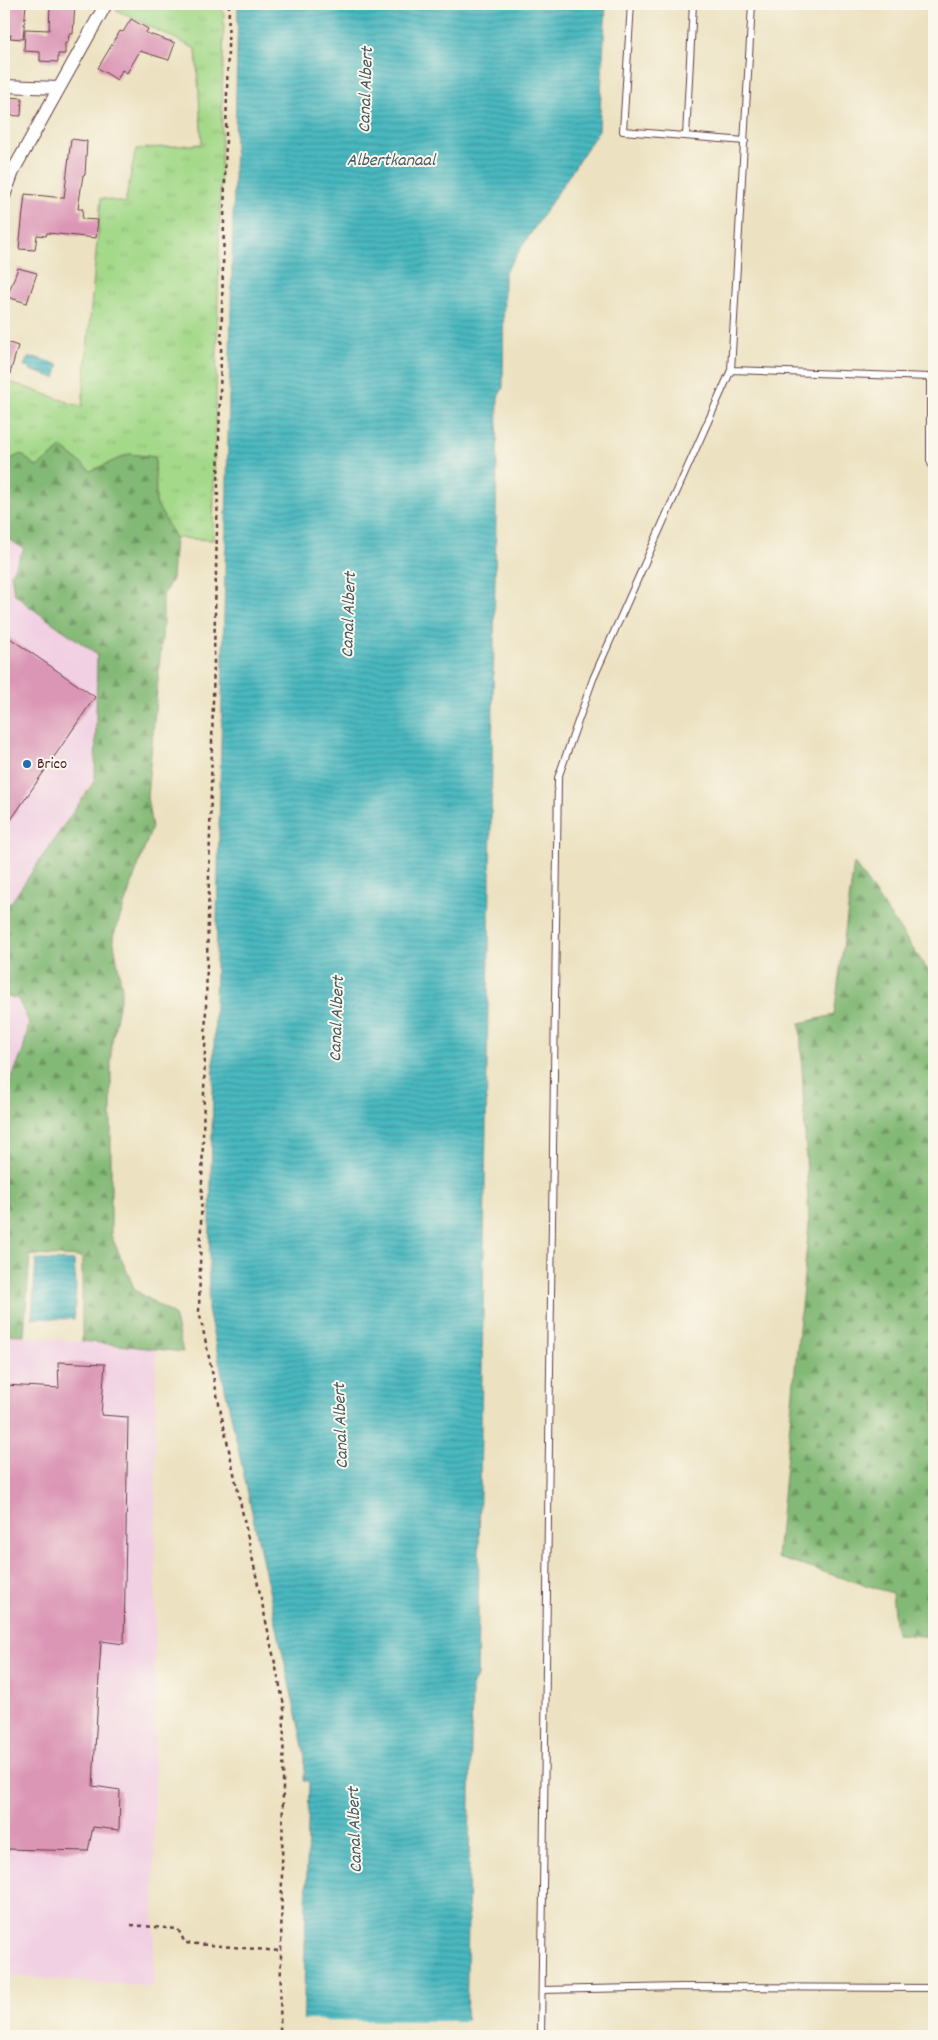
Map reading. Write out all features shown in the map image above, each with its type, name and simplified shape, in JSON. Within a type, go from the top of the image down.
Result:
[{"type":"street","points":[[4,196],[14,169],[106,4]]},
{"type":"street","points":[[4,86],[59,88]]},
{"type":"lane","points":[[630,4],[623,131],[745,141]]},
{"type":"lane","points":[[686,136],[693,4]]},
{"type":"lane","points":[[541,2036],[558,778],[592,679],[731,370],[752,4]]},
{"type":"lane","points":[[731,370],[932,374],[930,460],[934,472]]},
{"type":"lane","points":[[542,1990],[682,1986],[934,1988]]},
{"type":"path","points":[[229,4],[199,1311],[284,1705],[280,2036]]},
{"type":"path","points":[[131,1925],[178,1929],[185,1943],[281,1951]]},
{"type":"shaded area","points":[[4,537],[23,549],[11,575],[13,594],[30,608],[97,654],[94,779],[10,905],[4,902]]},
{"type":"shaded area","points":[[4,995],[17,999],[28,1023],[23,1051],[6,1091],[4,1108]]},
{"type":"shaded area","points":[[4,1334],[156,1349],[154,1987],[4,1976]]},
{"type":"green space","points":[[119,4],[218,4],[224,14],[213,540],[175,538],[156,503],[155,457],[129,454],[91,471],[62,448],[37,467],[21,454],[4,462],[4,380],[82,407],[101,198],[125,203],[136,149],[202,144],[196,49],[116,10]]},
{"type":"green space","points":[[62,448],[91,471],[129,454],[155,457],[156,503],[175,538],[172,579],[163,595],[163,626],[147,797],[152,827],[113,937],[122,989],[111,1047],[111,1235],[135,1290],[174,1315],[183,1352],[82,1341],[82,1257],[30,1255],[24,1335],[4,1334],[4,1110],[6,1091],[23,1051],[29,1023],[18,999],[4,995],[4,902],[10,904],[95,780],[97,654],[30,607],[14,593],[11,574],[24,549],[4,536],[4,462],[21,454],[37,467]]},
{"type":"green space","points":[[854,863],[934,979],[934,1637],[896,1634],[892,1593],[777,1558],[809,1224],[800,1023],[834,1015]]},
{"type":"water","name":"Albertkanaal","points":[[238,4],[606,4],[599,130],[504,274],[503,388],[498,397],[477,1676],[472,1687],[466,2036],[303,2036],[309,1781],[304,1781],[305,1756],[208,1310]]},
{"type":"water","points":[[28,357],[59,365],[55,378],[30,370],[30,368],[24,366]]},
{"type":"water","points":[[36,1260],[74,1261],[76,1288],[74,1319],[32,1318]]},
{"type":"pier","points":[[301,2020],[468,2021],[468,2036],[301,2036]]},
{"type":"building","points":[[4,4],[26,4],[23,39],[10,38],[11,35],[4,35]]},
{"type":"building","points":[[50,4],[75,4],[73,34],[69,34],[68,43],[65,43],[65,54],[58,54],[58,62],[40,61],[40,52],[24,51],[25,29],[49,30]]},
{"type":"building","points":[[131,19],[148,29],[146,33],[175,43],[169,60],[140,51],[127,73],[122,70],[117,80],[98,68],[120,31],[123,32]]},
{"type":"building","points":[[6,97],[22,98],[21,116],[4,115]]},
{"type":"building","points":[[71,139],[87,141],[85,175],[83,175],[78,209],[83,209],[82,219],[98,220],[96,238],[47,233],[46,236],[37,235],[35,250],[19,249],[25,194],[64,198]]},
{"type":"building","points":[[18,268],[37,273],[27,303],[7,297]]},
{"type":"building","points":[[4,341],[18,346],[7,384],[4,384]]},
{"type":"building","name":"Brico","points":[[4,634],[95,697],[4,830]]},
{"type":"building","points":[[58,1362],[105,1364],[101,1415],[128,1417],[124,1644],[101,1641],[93,1786],[120,1790],[119,1830],[93,1827],[88,1851],[4,1849],[4,1385],[59,1388]]},
{"type":"place","name":"Brico","points":[[27,764]]},
{"type":"water label","name":"Canal Albert","points":[[367,90]]},
{"type":"water label","name":"Canal Albert","points":[[350,615]]},
{"type":"water label","name":"Canal Albert","points":[[338,1019]]},
{"type":"water label","name":"Canal Albert","points":[[342,1426]]},
{"type":"water label","name":"Canal Albert","points":[[356,1830]]}]
